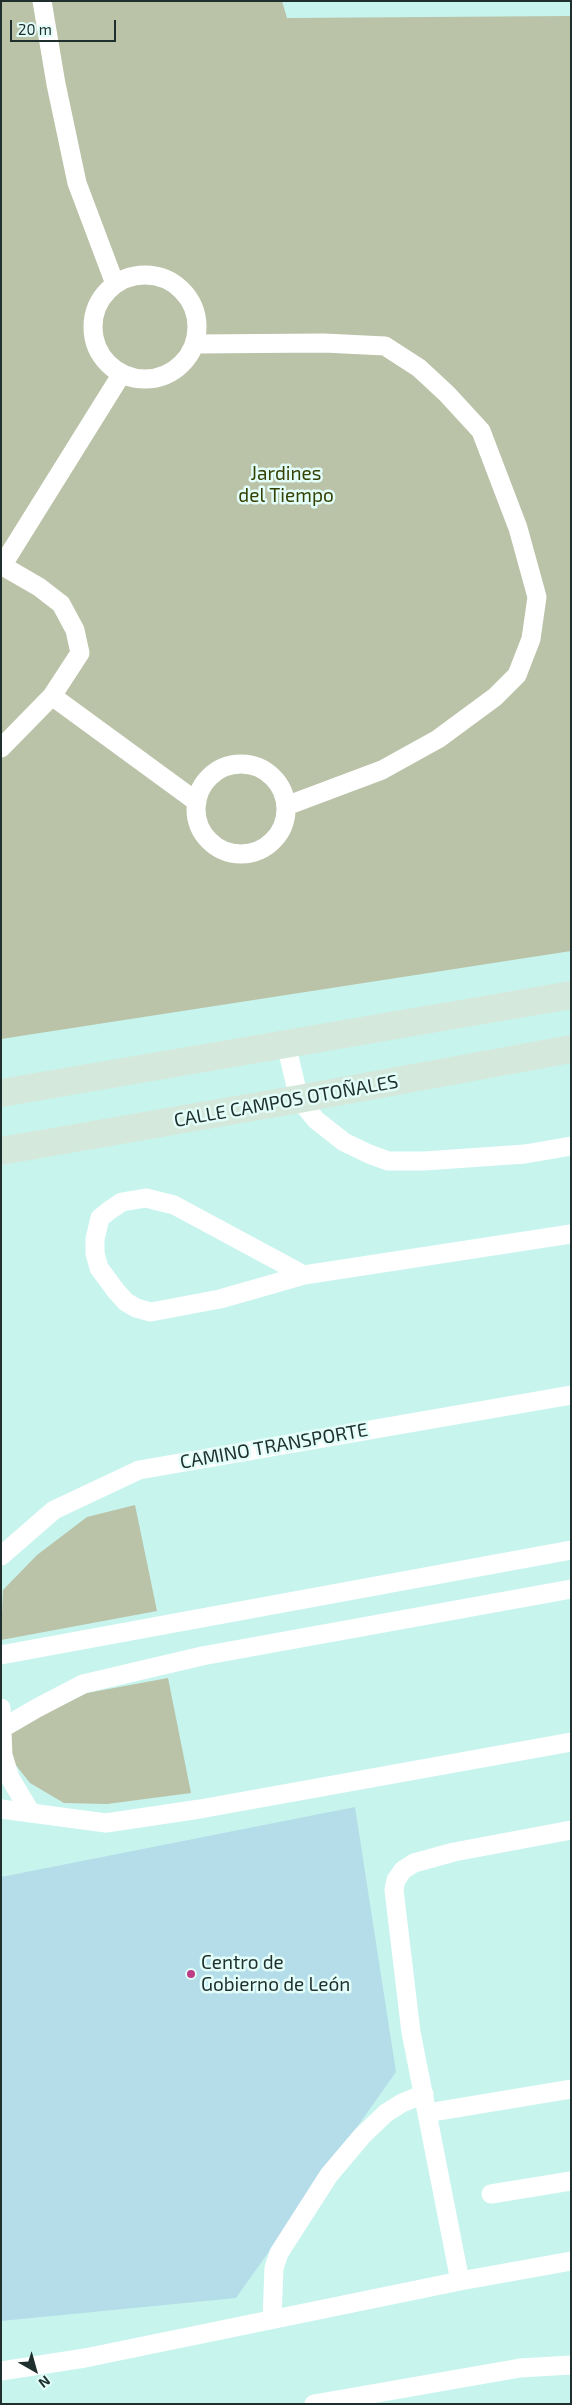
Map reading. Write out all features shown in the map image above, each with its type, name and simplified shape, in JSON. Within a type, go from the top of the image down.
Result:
[{"type":"street","points":[[1,1093],[571,995]]},
{"type":"street","name":"CALLE CAMPOS OTOÑALES","points":[[1,1151],[299,1100],[571,1048]]},
{"type":"lane","points":[[42,1],[77,183],[115,284]]},
{"type":"lane","points":[[151,275],[169,280],[184,291],[194,307],[198,325],[195,344],[187,360],[173,372],[157,379],[138,380],[121,375],[107,363],[96,349],[92,331],[94,313],[102,296],[115,284],[132,276],[151,275]]},
{"type":"lane","points":[[195,344],[324,343],[385,346],[419,368],[447,394],[481,431],[518,528],[537,597],[531,639],[516,675],[495,697],[438,739],[382,770],[286,806]]},
{"type":"lane","points":[[1,748],[52,696],[80,653],[75,630],[61,604],[39,587],[2,565],[121,375]]},
{"type":"lane","points":[[52,696],[197,802]]},
{"type":"lane","points":[[236,764],[250,765],[264,770],[275,780],[282,792],[286,806],[284,820],[279,833],[270,843],[246,854],[232,853],[219,848],[208,840],[196,816],[197,802],[201,788],[210,776],[222,768],[236,764]]},
{"type":"lane","points":[[286,1044],[299,1100],[316,1120],[344,1142],[388,1161],[488,1157],[571,1146]]},
{"type":"lane","points":[[304,1275],[174,1205],[146,1198],[122,1202],[100,1218],[95,1239],[95,1254],[99,1268],[116,1291],[126,1302],[136,1308],[151,1312],[220,1300],[304,1275],[571,1234]]},
{"type":"lane","name":"CAMINO TRANSPORTE","points":[[1,1556],[54,1510],[139,1470],[571,1395]]},
{"type":"lane","points":[[1,1655],[571,1550]]},
{"type":"lane","points":[[2,1729],[83,1684],[202,1656],[571,1589]]},
{"type":"lane","points":[[1,1708],[3,1755],[10,1778],[31,1813]]},
{"type":"lane","points":[[1,1809],[106,1823],[115,1822],[200,1810],[571,1742]]},
{"type":"lane","points":[[460,2281],[411,2032],[393,1899],[396,1880],[403,1870],[414,1863],[430,1858],[571,1830]]},
{"type":"lane","points":[[427,2113],[571,2089]]},
{"type":"lane","points":[[272,2319],[274,2268],[279,2253],[329,2175],[362,2136],[386,2113],[402,2103],[424,2094]]},
{"type":"lane","points":[[491,2194],[571,2181]]},
{"type":"lane","points":[[1,2371],[85,2358],[460,2281],[571,2261]]},
{"type":"lane","points":[[314,2404],[520,2368],[571,2365]]},
{"type":"green space","name":"Jardines del Tiempo","points":[[1,1],[282,1],[287,18],[571,16],[571,951],[1,1039]]},
{"type":"green space","points":[[135,1505],[157,1611],[1,1640],[3,1590],[37,1555],[87,1517]]},
{"type":"green space","points":[[168,1678],[191,1793],[107,1804],[64,1803],[30,1783],[7,1754],[7,1732],[87,1693]]},
{"type":"building","name":"Centro de Gobierno de León","points":[[355,1807],[396,2072],[236,2298],[1,2321],[1,1877]]},
{"type":"place","name":"Centro de Gobierno de León","points":[[191,1974]]}]
